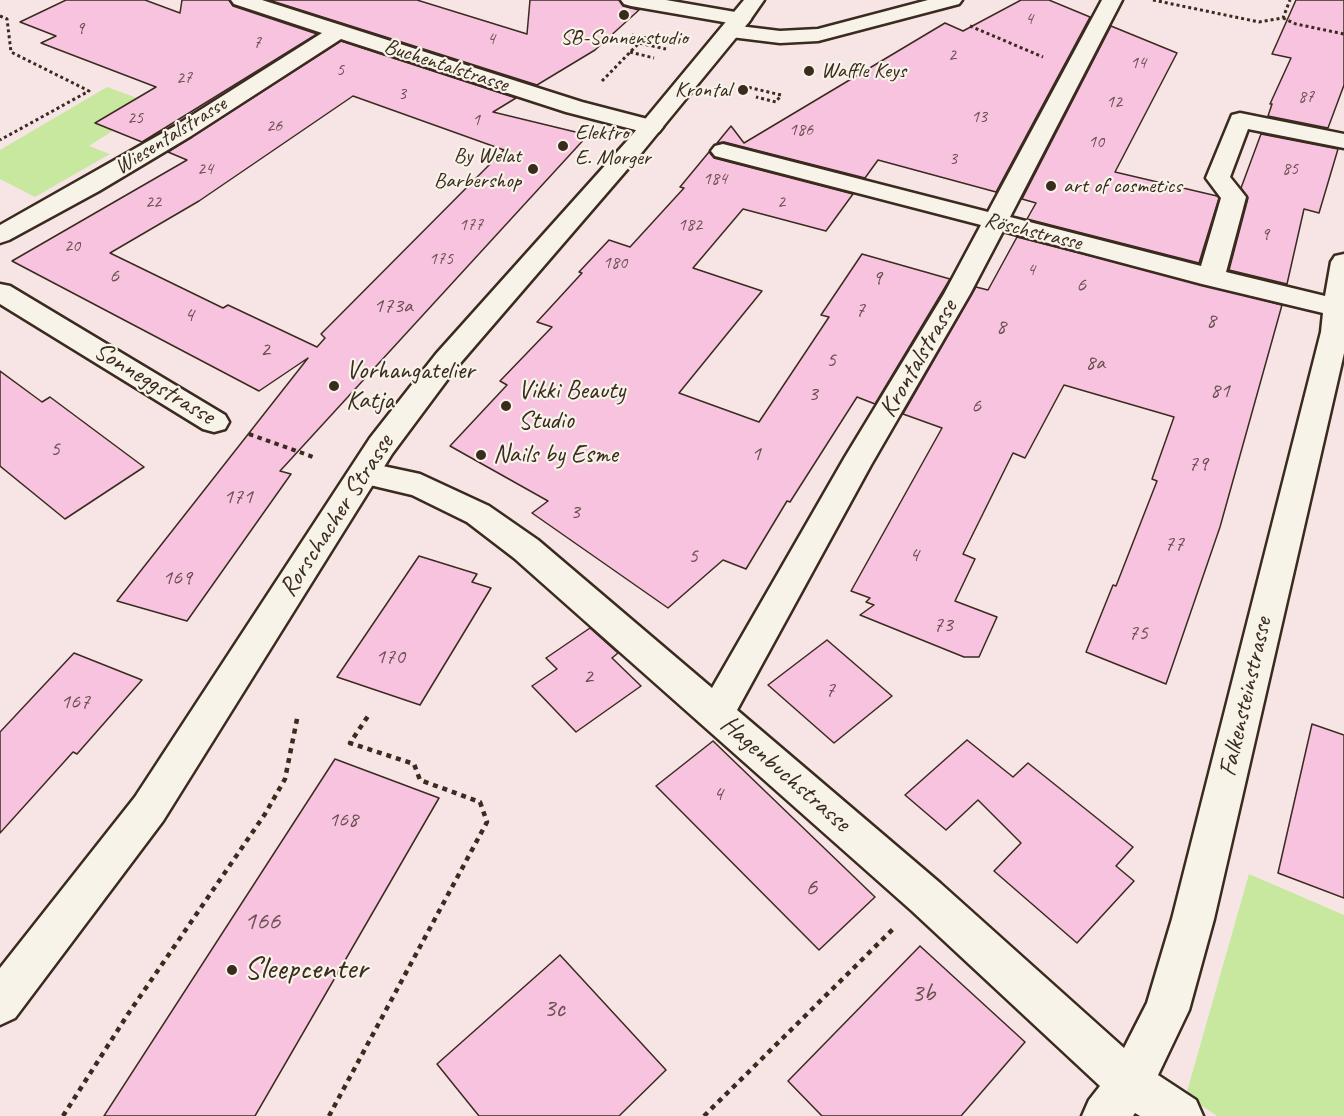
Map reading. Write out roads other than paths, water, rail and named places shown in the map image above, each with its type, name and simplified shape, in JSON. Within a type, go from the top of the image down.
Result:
[{"type":"street","name":"Buchentalstrasse","points":[[242,0],[574,107],[651,126]]},
{"type":"street","points":[[631,0],[780,37],[818,35],[952,0]]},
{"type":"street","name":"Rorschacher Strasse","points":[[0,1003],[149,808],[381,446],[446,361],[651,126],[736,25],[754,0]]},
{"type":"street","name":"Krontalstrasse","points":[[716,714],[856,465],[957,294],[1112,0]]},
{"type":"street","name":"Wiesentalstrasse","points":[[0,235],[90,186],[183,131],[339,31]]},
{"type":"street","points":[[1211,278],[1234,197],[1218,178],[1240,120],[1344,141]]},
{"type":"street","name":"Röschstrasse","points":[[723,152],[1211,278],[1340,308]]},
{"type":"street","name":"Falkensteinstrasse","points":[[1117,1100],[1167,1010],[1192,920],[1335,332],[1340,308],[1340,278],[1344,262]]},
{"type":"street","name":"Sonneggstrasse","points":[[0,292],[214,422]]},
{"type":"street","name":"Hagenbuchstrasse","points":[[364,473],[420,485],[478,514],[526,549],[926,897],[1117,1100],[1180,1116]]},
{"type":"place","name":"SB-Sonnenstudio","points":[[624,15]]},
{"type":"place","name":"Waffle Keys","points":[[809,71]]},
{"type":"place","name":"Krontal","points":[[743,90]]},
{"type":"place","name":"Elektro E. Morger","points":[[563,146]]},
{"type":"place","name":"By Welat Barbershop","points":[[533,169]]},
{"type":"place","name":"art of cosmetics","points":[[1051,186]]},
{"type":"place","name":"Vorhangatelier Katja","points":[[334,386]]},
{"type":"place","name":"Vikki Beauty Studio","points":[[506,406]]},
{"type":"place","name":"Nails by Esme","points":[[481,455]]},
{"type":"place","name":"Sleepcenter","points":[[232,970]]}]
